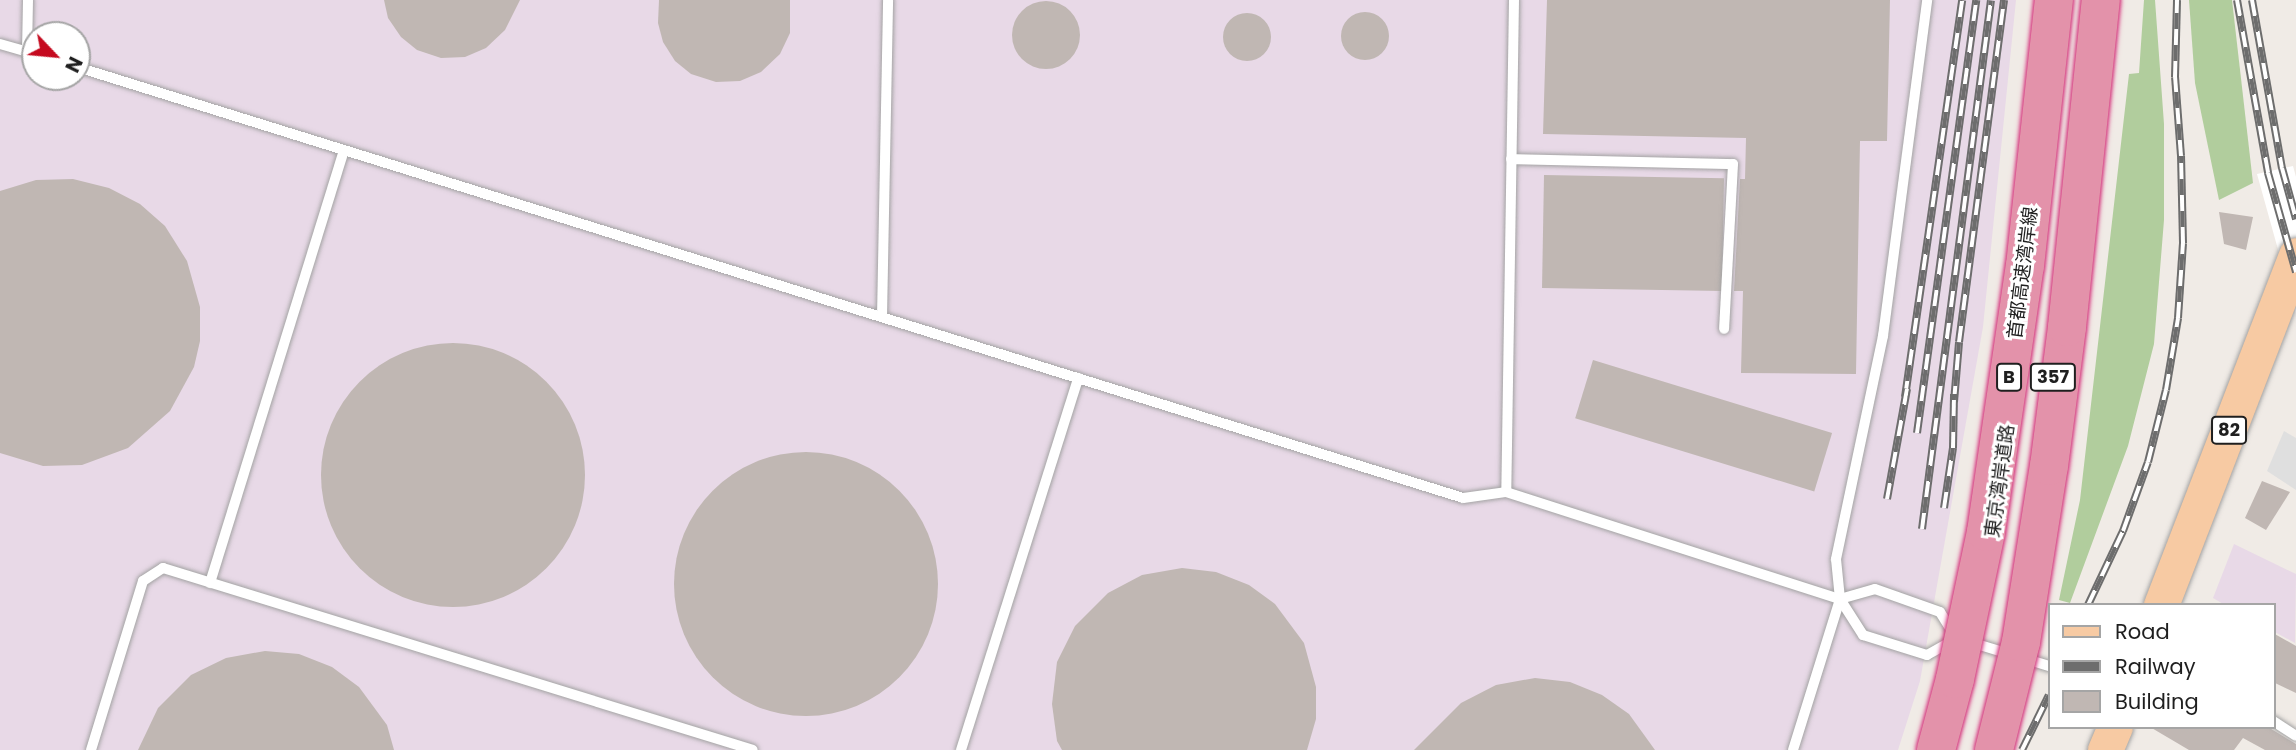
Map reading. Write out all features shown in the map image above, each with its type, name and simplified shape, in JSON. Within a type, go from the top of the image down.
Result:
[{"type":"highway","name":"首都高速湾岸線","points":[[1936,750],[1955,679],[1986,532],[2025,266],[2054,0]]},
{"type":"highway","name":"東京湾岸道路","points":[[1943,750],[1991,542],[2032,260],[2060,0]]},
{"type":"highway","name":"東京湾岸道路","points":[[1987,750],[2013,643],[2035,509],[2061,316],[2095,0]]},
{"type":"highway","points":[[1994,750],[2021,642],[2049,466],[2067,327],[2101,0]]},
{"type":"main road","name":"82","points":[[2162,603],[2296,255]]},
{"type":"main road","points":[[2105,750],[2114,729]]},
{"type":"lane","points":[[28,0],[29,21]]},
{"type":"lane","points":[[882,317],[888,0]]},
{"type":"lane","points":[[1506,492],[1514,0]]},
{"type":"lane","points":[[1793,750],[1840,599],[1836,559],[1883,336],[1927,0]]},
{"type":"lane","points":[[0,44],[21,50]]},
{"type":"lane","points":[[91,71],[1463,498],[1506,492],[1840,599],[1875,589],[1940,612],[1957,639],[2048,666]]},
{"type":"lane","points":[[210,583],[344,150]]},
{"type":"lane","points":[[1511,159],[1733,164],[1724,329]]},
{"type":"lane","points":[[961,750],[1078,377]]},
{"type":"lane","points":[[91,750],[143,580],[163,568],[753,750]]},
{"type":"lane","points":[[1840,599],[1863,635],[1927,655],[1957,639]]},
{"type":"lane","points":[[2275,722],[2296,736]]},
{"type":"shaded area","points":[[0,0],[2016,0],[1983,327],[1920,681],[1898,750],[0,750]]},
{"type":"shaded area","points":[[2284,431],[2296,438],[2296,490],[2267,471]]},
{"type":"shaded area","points":[[2234,544],[2296,574],[2295,643],[2275,632],[2275,603],[2222,603],[2213,598]]},
{"type":"green space","points":[[2144,0],[2155,0],[2164,124],[2164,220],[2154,344],[2128,446],[2070,603],[2059,600],[2080,500],[2129,74],[2139,73]]},
{"type":"green space","points":[[2189,0],[2232,0],[2253,183],[2219,200],[2195,83]]},
{"type":"pier","points":[[2293,166],[2296,177],[2296,314],[2257,174]]},
{"type":"building","points":[[384,0],[520,0],[505,30],[486,48],[465,57],[441,58],[417,50],[401,37],[388,18]]},
{"type":"building","points":[[659,0],[790,0],[790,33],[780,54],[761,72],[740,81],[716,82],[691,74],[675,61],[663,42],[658,23]]},
{"type":"building","points":[[1547,0],[1890,0],[1887,141],[1860,141],[1856,374],[1741,373],[1743,291],[1734,291],[1740,179],[1745,179],[1746,138],[1543,134]]},
{"type":"building","points":[[1046,1],[1059,4],[1070,11],[1077,22],[1080,35],[1077,48],[1070,59],[1059,66],[1046,69],[1033,66],[1022,59],[1015,48],[1012,35],[1015,22],[1022,11],[1033,4]]},
{"type":"building","points":[[1365,12],[1382,19],[1389,36],[1382,53],[1365,60],[1348,53],[1341,36],[1348,19]]},
{"type":"building","points":[[1247,13],[1264,20],[1271,37],[1264,54],[1247,61],[1230,54],[1223,37],[1230,20]]},
{"type":"building","points":[[1544,175],[1724,178],[1722,291],[1542,288]]},
{"type":"building","points":[[73,179],[109,188],[140,204],[165,226],[187,261],[200,307],[200,341],[194,367],[170,411],[128,448],[82,465],[43,466],[0,453],[0,191],[36,180]]},
{"type":"building","points":[[2219,212],[2253,217],[2246,250],[2224,244]]},
{"type":"building","points":[[453,343],[479,346],[503,353],[537,373],[555,391],[575,425],[582,449],[585,475],[582,501],[575,525],[555,559],[537,577],[503,597],[479,604],[453,607],[427,604],[403,597],[369,577],[351,559],[331,525],[324,501],[321,475],[324,449],[331,425],[351,391],[369,373],[403,353],[427,346]]},
{"type":"building","points":[[1593,360],[1832,433],[1814,491],[1575,418]]},
{"type":"building","points":[[806,452],[832,455],[856,462],[890,482],[908,500],[928,534],[935,558],[938,584],[935,610],[928,634],[908,668],[890,686],[856,706],[832,713],[806,716],[780,713],[756,706],[722,686],[704,668],[684,634],[677,610],[674,584],[677,558],[684,534],[704,500],[722,482],[756,462],[780,455]]},
{"type":"building","points":[[2262,481],[2290,492],[2266,530],[2245,518]]},
{"type":"building","points":[[1182,568],[1216,572],[1249,585],[1275,604],[1304,643],[1316,687],[1316,719],[1307,750],[1062,750],[1057,741],[1052,704],[1057,662],[1075,626],[1108,593],[1142,575]]},
{"type":"building","points":[[2275,634],[2296,646],[2296,693],[2275,683]]},
{"type":"building","points":[[265,651],[299,654],[332,667],[359,687],[387,725],[394,750],[138,750],[158,708],[191,675],[226,658]]},
{"type":"building","points":[[1535,678],[1570,682],[1602,695],[1629,714],[1655,750],[1414,750],[1461,703],[1496,685]]},
{"type":"building","points":[[2153,729],[2271,729],[2296,744],[2296,750],[2265,750],[2243,738],[2234,750],[2189,750]]},
{"type":"railway","points":[[1905,397],[1962,0]]},
{"type":"railway","points":[[1917,433],[1976,0]]},
{"type":"railway","points":[[1922,529],[1991,0]]},
{"type":"railway","points":[[1954,402],[1959,342],[2004,0]]},
{"type":"railway","points":[[2089,603],[2123,531],[2148,462],[2166,390],[2178,318],[2183,243],[2181,156],[2175,77],[2177,0]]},
{"type":"railway","points":[[2237,0],[2268,173],[2296,272]]},
{"type":"railway","points":[[2252,0],[2282,168],[2296,219]]},
{"type":"railway","points":[[1887,499],[1907,389]]},
{"type":"railway","points":[[1944,508],[1953,448],[1954,394]]},
{"type":"railway","points":[[2022,750],[2048,697]]}]
